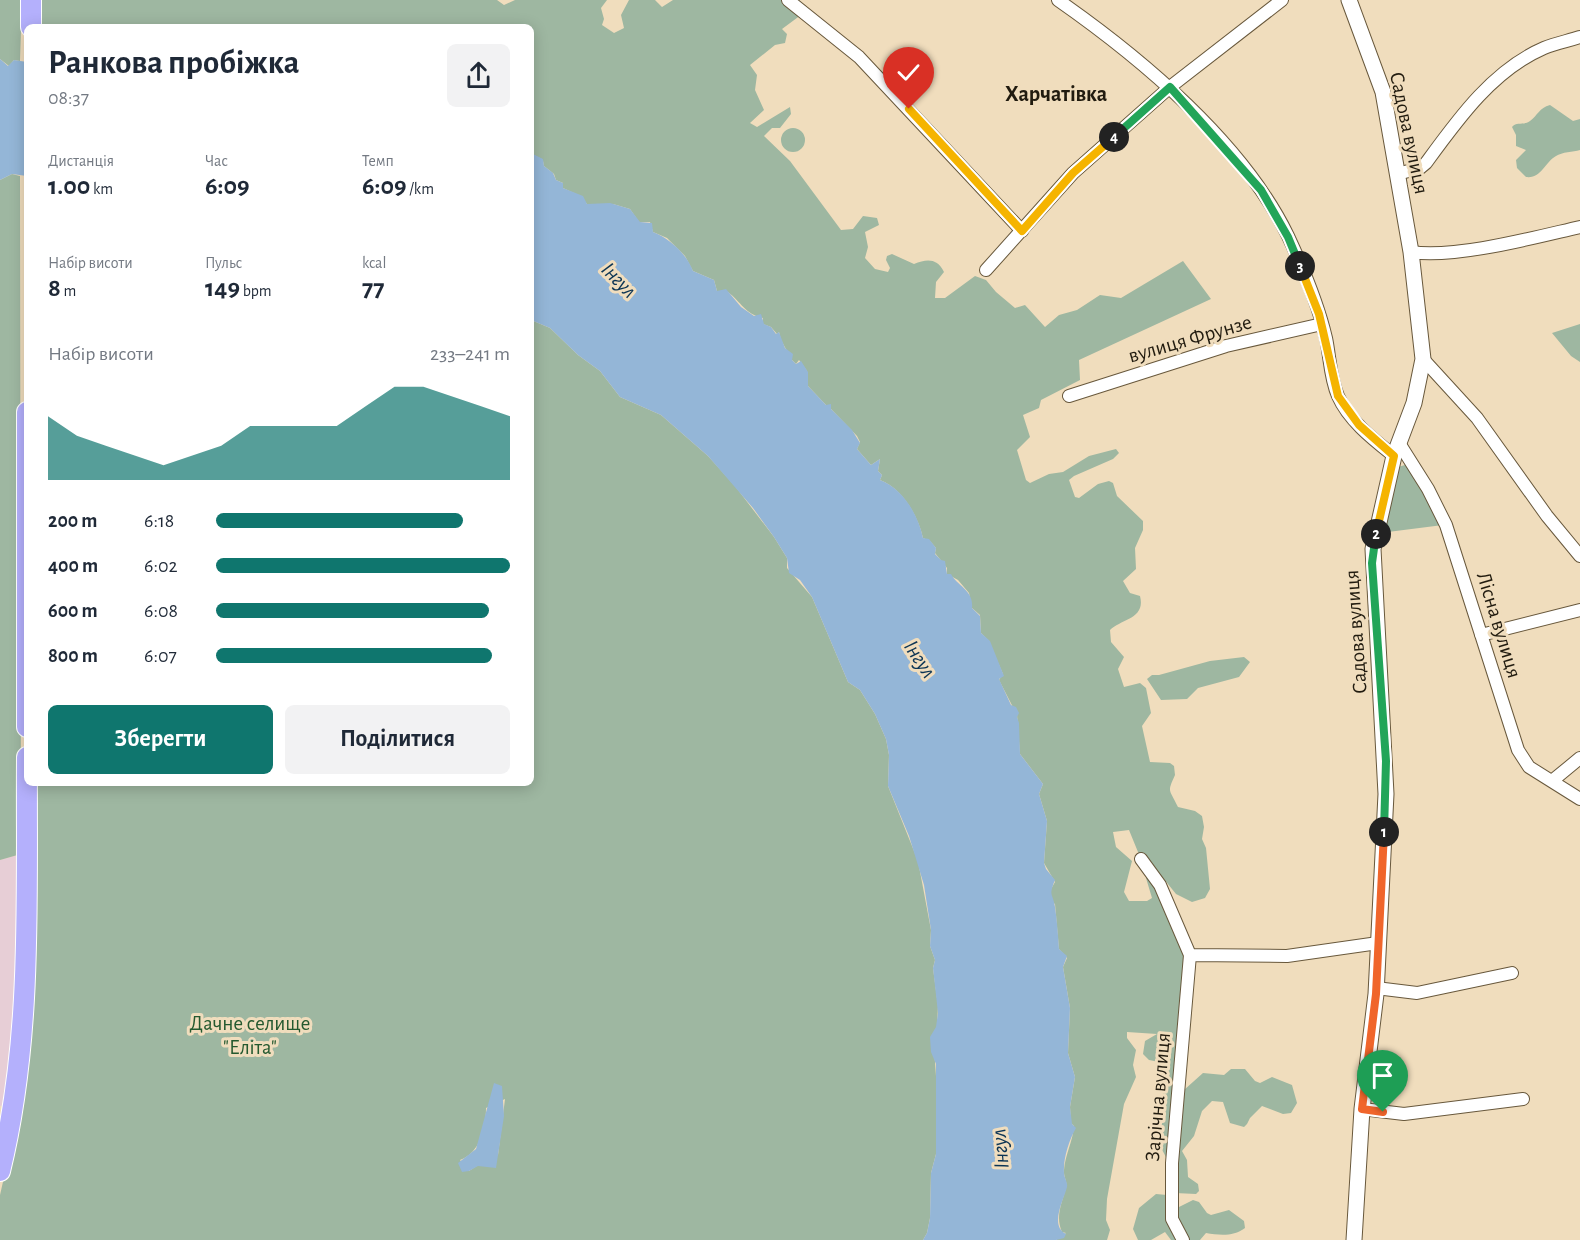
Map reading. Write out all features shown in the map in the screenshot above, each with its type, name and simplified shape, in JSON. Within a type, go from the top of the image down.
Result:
[{"type":"highway","points":[[31,1],[31,24]]},
{"type":"highway","points":[[0,1171],[12,1116],[21,1034],[26,786]]},
{"type":"street","points":[[788,0],[859,57],[1022,231]]},
{"type":"street","points":[[1058,0],[1100,29],[1170,87],[1249,173],[1288,237],[1322,324],[1338,396],[1359,425],[1396,449]]},
{"type":"street","points":[[986,270],[1073,173],[1170,87],[1282,0]]},
{"type":"street","name":"Садова вулиця","points":[[1349,0],[1383,92],[1412,252],[1423,359],[1414,403],[1396,449],[1372,563],[1386,761],[1376,988],[1362,1109],[1354,1240]]},
{"type":"street","points":[[1397,174],[1420,168],[1426,163],[1462,116],[1500,75],[1543,48],[1580,37]]},
{"type":"street","points":[[1412,252],[1427,254],[1467,249],[1580,227]]},
{"type":"street","name":"вулиця Фрунзе","points":[[1069,396],[1226,346],[1322,324]]},
{"type":"street","points":[[1423,359],[1477,418],[1547,516],[1580,556]]},
{"type":"street","name":"Лісна вулиця","points":[[1396,449],[1428,489],[1446,525],[1518,750],[1529,766],[1580,799]]},
{"type":"street","points":[[1481,635],[1580,610]]},
{"type":"street","points":[[1552,781],[1580,758]]},
{"type":"street","name":"Зарічна вулиця","points":[[1141,859],[1160,885],[1190,955],[1172,1163],[1172,1219],[1183,1240]]},
{"type":"street","points":[[1190,955],[1287,956],[1378,943]]},
{"type":"street","points":[[1376,988],[1418,993],[1512,973]]},
{"type":"street","points":[[1362,1109],[1404,1114],[1523,1099]]},
{"type":"shaded area","points":[[21,854],[9,1106],[0,1106],[0,860]]},
{"type":"green space","points":[[0,0],[22,0],[20,61],[14,60],[9,66],[0,59]]},
{"type":"green space","points":[[39,0],[497,0],[504,5],[515,0],[607,0],[601,8],[604,19],[602,25],[614,33],[624,28],[621,15],[629,0],[655,0],[662,7],[673,0],[799,0],[809,9],[782,29],[787,34],[785,43],[775,45],[750,65],[757,75],[755,90],[764,110],[750,123],[757,127],[790,107],[791,114],[780,128],[772,128],[764,136],[790,161],[841,230],[853,229],[863,216],[877,218],[879,225],[865,232],[868,247],[865,258],[875,269],[888,272],[890,268],[886,260],[887,256],[892,254],[914,264],[923,261],[935,262],[944,272],[936,282],[935,298],[945,298],[975,276],[986,280],[1015,308],[1025,305],[1045,327],[1059,315],[1077,310],[1100,295],[1121,298],[1183,261],[1211,299],[1079,360],[1080,380],[1041,400],[1039,408],[1023,415],[1030,437],[1017,450],[1026,480],[1030,483],[1049,474],[1063,472],[1089,456],[1116,449],[1119,453],[1113,459],[1069,480],[1075,497],[1079,498],[1098,484],[1109,481],[1113,483],[1117,496],[1143,521],[1143,530],[1135,548],[1136,569],[1123,581],[1130,593],[1140,596],[1141,604],[1136,614],[1110,630],[1111,642],[1124,657],[1118,669],[1124,687],[1140,683],[1146,688],[1151,713],[1142,726],[1150,762],[1170,763],[1174,766],[1175,775],[1170,791],[1178,807],[1195,811],[1202,816],[1204,827],[1202,839],[1206,848],[1210,889],[1205,898],[1192,902],[1176,894],[1151,863],[1138,852],[1129,830],[1113,832],[1116,847],[1132,861],[1124,892],[1129,901],[1147,901],[1152,898],[1146,878],[1149,875],[1174,934],[1186,952],[1184,1090],[1203,1073],[1224,1075],[1231,1069],[1245,1069],[1255,1081],[1260,1083],[1272,1077],[1292,1085],[1297,1103],[1291,1113],[1283,1114],[1262,1106],[1244,1127],[1230,1123],[1223,1102],[1212,1101],[1202,1111],[1194,1136],[1182,1151],[1187,1160],[1188,1177],[1198,1184],[1199,1191],[1196,1194],[1175,1193],[1166,1177],[1167,1159],[1159,1144],[1156,1113],[1165,1101],[1162,1090],[1169,1073],[1159,1062],[1149,1060],[1143,1054],[1145,1041],[1157,1034],[1127,1032],[1127,1038],[1136,1050],[1133,1065],[1136,1077],[1124,1104],[1107,1199],[1106,1220],[1110,1230],[1107,1240],[1056,1240],[1066,1233],[1062,1232],[1059,1215],[1066,1186],[1065,1164],[1074,1126],[1071,1123],[1070,1107],[1075,1077],[1068,1053],[1070,1008],[1063,967],[1067,958],[1059,949],[1055,904],[1051,901],[1051,889],[1055,882],[1044,863],[1047,821],[1039,794],[1043,784],[1020,754],[1017,715],[999,680],[1003,674],[988,640],[981,633],[980,615],[972,608],[969,593],[958,580],[947,574],[947,568],[935,553],[936,548],[930,541],[923,538],[908,504],[896,490],[880,480],[882,475],[878,471],[880,459],[871,465],[857,449],[860,442],[857,436],[831,409],[831,406],[826,405],[808,386],[807,371],[799,360],[796,364],[792,360],[779,332],[777,334],[771,327],[763,324],[763,318],[747,311],[728,292],[717,291],[714,280],[693,271],[685,256],[667,238],[653,232],[650,222],[639,222],[630,209],[613,204],[587,204],[578,195],[563,188],[563,183],[556,180],[554,174],[544,166],[543,161],[534,155],[534,24],[38,24]]},
{"type":"green space","points":[[1550,105],[1573,121],[1580,119],[1580,150],[1558,155],[1539,173],[1526,177],[1517,168],[1516,160],[1526,150],[1516,146],[1516,135],[1512,127],[1530,121]]},
{"type":"green space","points":[[793,128],[798,129],[804,135],[804,145],[798,151],[793,152],[788,151],[782,145],[781,140],[782,135],[788,129]]},
{"type":"green space","points":[[12,174],[20,176],[21,854],[0,860],[0,180]]},
{"type":"green space","name":"Дачне селище \"Еліта\"","points":[[534,321],[550,328],[578,355],[600,371],[620,397],[661,415],[708,456],[735,486],[774,537],[787,558],[787,568],[812,597],[848,682],[860,690],[875,714],[886,739],[889,755],[888,786],[918,861],[931,930],[930,946],[935,960],[933,968],[938,1006],[937,1027],[933,1034],[937,1090],[936,1154],[931,1173],[930,1218],[923,1240],[0,1240],[0,1195],[12,1142],[32,786],[534,786]],"holes":[[[505,1099],[498,1155],[483,1166],[478,1165],[469,1171],[460,1160],[467,1157],[481,1139],[486,1108]]]},
{"type":"green space","points":[[1580,324],[1580,362],[1571,356],[1552,333]]},
{"type":"green space","points":[[1405,465],[1409,467],[1443,525],[1380,533],[1398,467]]},
{"type":"green space","points":[[1244,657],[1250,662],[1239,677],[1198,688],[1187,699],[1161,700],[1147,679],[1152,675],[1210,661]]},
{"type":"green space","points":[[1156,1194],[1167,1195],[1178,1221],[1179,1207],[1193,1200],[1199,1202],[1211,1215],[1229,1210],[1244,1221],[1245,1228],[1231,1234],[1206,1233],[1200,1240],[1171,1240],[1165,1232],[1151,1240],[1138,1240],[1133,1229],[1139,1208]]},
{"type":"water","points":[[0,59],[8,66],[14,60],[24,62],[24,176],[12,174],[0,180]]},
{"type":"water","name":"Інгул","points":[[534,154],[543,159],[544,166],[553,173],[556,180],[563,183],[563,188],[583,196],[587,204],[610,203],[630,209],[640,222],[652,223],[653,232],[678,248],[693,271],[714,280],[717,291],[726,289],[741,307],[754,316],[761,314],[764,324],[771,327],[776,334],[779,332],[785,348],[793,354],[792,360],[796,364],[801,361],[808,372],[808,386],[826,405],[831,404],[831,409],[852,430],[860,443],[857,449],[871,465],[880,459],[878,471],[882,475],[880,480],[896,489],[908,503],[923,538],[929,539],[936,548],[935,554],[945,561],[947,574],[951,574],[968,592],[972,608],[980,616],[981,633],[990,641],[1004,676],[999,679],[1011,705],[1016,707],[1019,713],[1017,717],[1020,754],[1043,784],[1039,794],[1047,821],[1044,863],[1055,880],[1051,892],[1056,912],[1059,949],[1067,956],[1063,967],[1070,1008],[1068,1053],[1075,1077],[1070,1107],[1072,1124],[1076,1128],[1066,1156],[1064,1173],[1067,1187],[1058,1219],[1061,1230],[1066,1234],[1064,1238],[1056,1240],[923,1240],[930,1218],[931,1173],[936,1154],[936,1064],[931,1052],[930,1037],[936,1027],[938,1013],[933,968],[935,960],[930,946],[931,930],[924,885],[909,836],[888,786],[889,755],[886,739],[875,714],[860,690],[848,682],[812,597],[800,580],[789,573],[787,558],[753,508],[708,456],[661,415],[620,397],[600,371],[578,355],[550,328],[534,321]]},
{"type":"water","points":[[494,1083],[502,1086],[504,1116],[496,1168],[478,1166],[462,1172],[458,1163],[476,1149]]},
{"type":"district","name":"Харчатівка","points":[[1056,94]]},
{"type":"route","points":[[909,109],[1022,231],[1073,173],[1170,87],[1249,173],[1271,206],[1288,237],[1319,314],[1338,396],[1359,425],[1394,456],[1373,549],[1372,563],[1386,761],[1386,794],[1376,994],[1362,1109],[1383,1112]]}]
